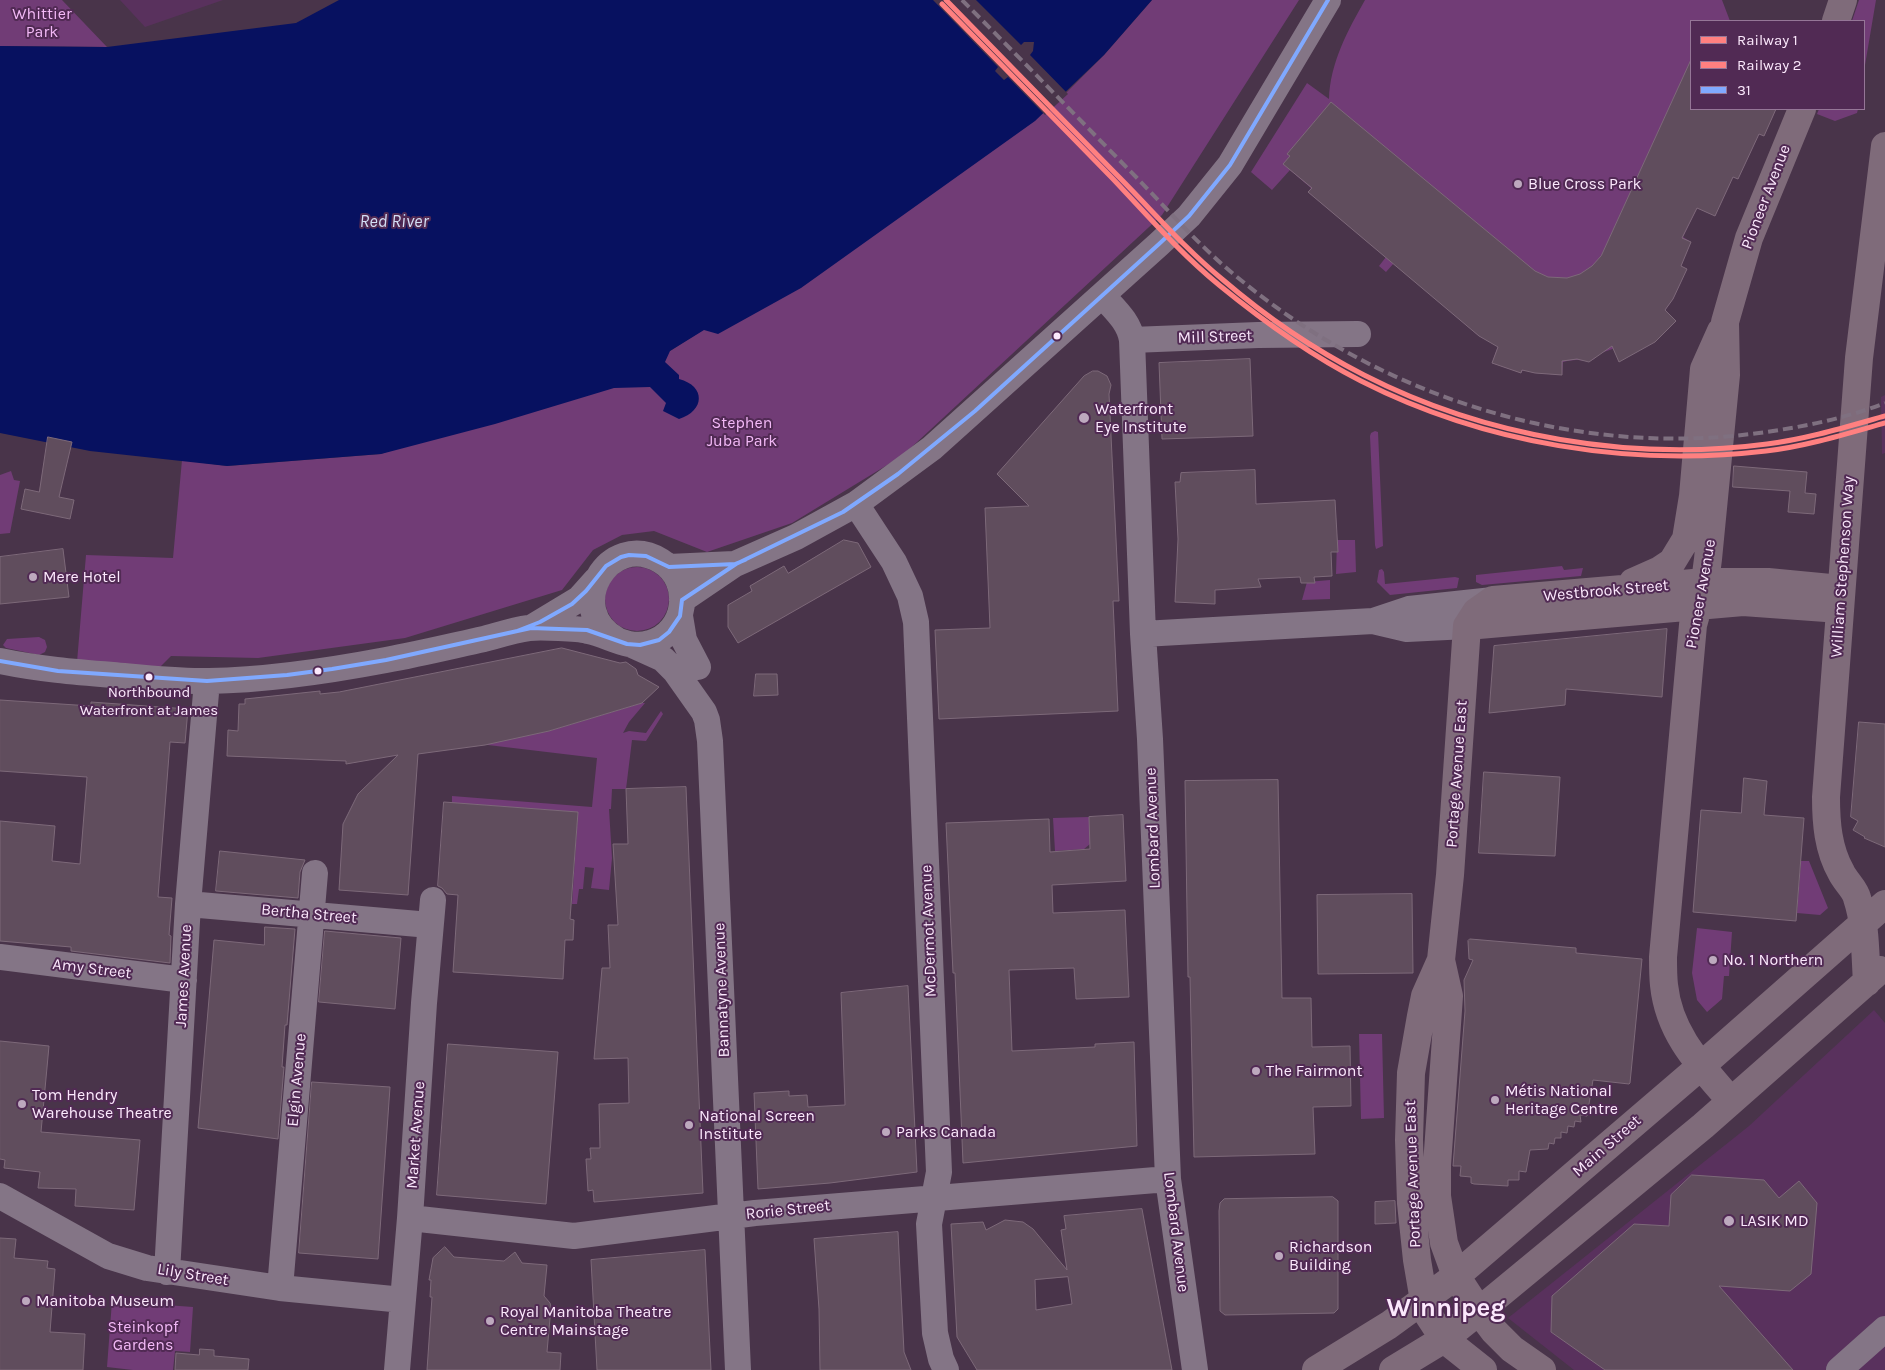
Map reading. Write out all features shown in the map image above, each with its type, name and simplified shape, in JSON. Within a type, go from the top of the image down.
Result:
[{"type":"main road","points":[[1836,20],[1843,0]]},
{"type":"main road","name":"Pioneer Avenue","points":[[1731,1101],[1684,1045],[1669,1011],[1664,985],[1663,957],[1693,626],[1702,593],[1711,535],[1726,375],[1724,322],[1749,238],[1802,110]]},
{"type":"main road","name":"William Stephenson Way","points":[[1876,974],[1857,895],[1846,881],[1834,856],[1828,836],[1826,814],[1859,358],[1885,146]]},
{"type":"main road","points":[[1612,590],[1660,570],[1672,562],[1686,539],[1690,527],[1704,369],[1724,322]]},
{"type":"main road","name":"Westbrook Street","points":[[1493,600],[1612,590],[1702,593],[1743,602],[1841,599]]},
{"type":"main road","name":"Westbrook Street","points":[[1468,626],[1579,617],[1702,593]]},
{"type":"main road","points":[[1468,626],[1476,612],[1493,600]]},
{"type":"main road","name":"Portage Avenue East","points":[[1468,626],[1450,875],[1441,960],[1425,996],[1411,1073],[1409,1140],[1411,1203],[1417,1260],[1424,1301],[1429,1316],[1444,1339],[1483,1370]]},
{"type":"main road","name":"Main Street","points":[[1316,1370],[1389,1325],[1456,1276],[1701,1066],[1885,904]]},
{"type":"main road","name":"Portage Avenue East","points":[[1441,960],[1449,996],[1440,1110],[1437,1196],[1444,1244],[1456,1276],[1494,1331],[1512,1349],[1542,1370]]},
{"type":"main road","points":[[1393,1370],[1444,1339],[1479,1311],[1703,1126],[1876,974]]},
{"type":"street","points":[[0,661],[58,671],[207,681],[332,670],[531,628],[587,630],[624,642],[648,644],[659,640],[669,632],[681,608],[735,564],[796,537],[856,504],[932,448],[1189,216],[1230,165],[1328,0]]},
{"type":"street","name":"Lombard Avenue","points":[[1102,295],[1125,321],[1129,327],[1132,340],[1143,634],[1150,739],[1168,1179],[1195,1370]]},
{"type":"street","name":"Mill Street","points":[[1132,340],[1258,335],[1358,334]]},
{"type":"street","name":"McDermot Avenue","points":[[856,504],[894,562],[910,596],[916,622],[939,1172],[929,1224],[935,1333],[941,1359],[946,1370]]},
{"type":"street","points":[[531,628],[579,599],[611,562],[630,554],[642,554],[653,557],[669,567],[680,584],[684,640],[698,667]]},
{"type":"street","points":[[669,567],[735,564]]},
{"type":"street","points":[[596,580],[592,598],[595,618],[603,630],[624,642]]},
{"type":"street","name":"Westbrook Street","points":[[1143,634],[1373,621],[1409,609],[1493,600]]},
{"type":"street","name":"Westbrook Street","points":[[1373,621],[1407,629],[1468,626]]},
{"type":"street","name":"Bannatyne Avenue","points":[[624,642],[663,659],[675,671],[697,700],[707,720],[712,764],[738,1370]]},
{"type":"street","name":"James Avenue","points":[[167,1272],[188,904],[207,681]]},
{"type":"street","name":"Elgin Avenue","points":[[280,1288],[316,873]]},
{"type":"street","name":"Bertha Street","points":[[188,904],[311,915],[431,912]]},
{"type":"street","name":"Market Avenue","points":[[397,1370],[410,1218],[431,912]]},
{"type":"street","name":"Amy Street","points":[[0,957],[184,980]]},
{"type":"street","name":"Rorie Street","points":[[410,1218],[574,1236],[731,1216],[1168,1179]]},
{"type":"street","name":"Lily Street","points":[[0,1196],[108,1256],[147,1268],[280,1288],[402,1300]]},
{"type":"street","points":[[1839,1370],[1885,1329]]},
{"type":"shaded area","points":[[120,0],[223,0],[145,27]]},
{"type":"shaded area","points":[[1885,395],[1885,453],[1882,454],[1881,397]]},
{"type":"shaded area","points":[[1874,1010],[1885,1023],[1885,1370],[1574,1370],[1508,1318],[1749,1126]]},
{"type":"green space","name":"Whittier Park","points":[[0,0],[62,0],[107,47],[0,46]]},
{"type":"green space","name":"Stephen Juba Park","points":[[1152,0],[1299,0],[1162,215],[902,456],[792,523],[707,552],[654,531],[622,535],[593,550],[562,590],[405,638],[258,658],[171,656],[160,667],[77,662],[86,555],[173,558],[182,460],[227,466],[381,454],[670,351],[1056,103],[1104,55]]},
{"type":"green space","name":"Blue Cross Park","points":[[1365,0],[1722,0],[1730,20],[1690,20],[1690,110],[1776,110],[1764,136],[1759,134],[1738,179],[1733,177],[1715,216],[1697,208],[1683,237],[1691,242],[1681,266],[1687,269],[1673,299],[1665,310],[1624,345],[1598,354],[1591,360],[1563,362],[1562,375],[1523,370],[1521,373],[1492,363],[1498,346],[1479,336],[1394,263],[1386,272],[1379,266],[1386,257],[1308,192],[1311,188],[1290,170],[1272,190],[1251,172],[1307,83],[1329,99],[1336,60],[1346,35]]},
{"type":"green space","points":[[1859,0],[1876,0],[1865,65],[1865,20],[1852,20]]},
{"type":"green space","points":[[1819,110],[1858,110],[1857,113],[1835,121],[1817,114]]},
{"type":"green space","points":[[1375,431],[1378,432],[1383,546],[1376,549],[1370,436]]},
{"type":"green space","points":[[11,471],[14,480],[20,481],[10,533],[0,534],[0,475]]},
{"type":"green space","points":[[1337,540],[1355,540],[1356,572],[1336,574]]},
{"type":"green space","points":[[1562,566],[1564,570],[1583,568],[1581,576],[1482,585],[1476,582],[1476,575]]},
{"type":"green space","points":[[637,567],[655,573],[663,581],[669,599],[663,617],[655,625],[637,631],[619,625],[611,617],[605,599],[611,581],[619,573]]},
{"type":"green space","points":[[1382,569],[1385,584],[1459,578],[1457,588],[1390,595],[1377,582],[1379,570]]},
{"type":"green space","points":[[1330,580],[1330,599],[1302,600],[1307,582]]},
{"type":"green space","points":[[39,637],[45,640],[47,647],[45,652],[39,655],[6,648],[3,645],[7,639]]},
{"type":"green space","points":[[645,703],[629,722],[623,733],[629,731],[646,733],[661,711],[663,714],[646,741],[632,740],[626,789],[612,789],[611,809],[609,809],[612,858],[609,890],[591,888],[594,868],[585,867],[583,889],[579,889],[577,904],[572,904],[578,812],[452,803],[452,796],[592,807],[597,758],[488,745],[488,743],[549,731]]},
{"type":"green space","points":[[1089,817],[1090,844],[1084,849],[1055,851],[1053,818]]},
{"type":"green space","points":[[1801,861],[1809,861],[1828,908],[1820,915],[1797,913]]},
{"type":"green space","points":[[1697,928],[1732,932],[1729,976],[1724,976],[1722,999],[1707,1012],[1697,1000],[1692,973]]},
{"type":"green space","points":[[1359,1034],[1382,1034],[1384,1118],[1361,1119]]},
{"type":"green space","name":"Steinkopf Gardens","points":[[112,1301],[193,1307],[190,1352],[175,1351],[173,1370],[133,1370],[107,1367]]},
{"type":"water","name":"Red River","points":[[339,0],[1152,0],[1104,55],[1035,121],[801,288],[718,334],[704,330],[670,351],[665,362],[679,375],[679,379],[688,382],[694,387],[699,399],[698,405],[694,410],[679,419],[663,411],[666,403],[650,387],[614,388],[495,424],[381,454],[227,466],[90,451],[0,433],[0,46],[107,47],[296,23]]},
{"type":"pier","points":[[933,0],[976,0],[1021,45],[1024,42],[1034,42],[1033,51],[1030,55],[1068,94],[1045,115],[1008,77],[1004,80],[995,71],[998,67]]},
{"type":"building","points":[[1690,62],[1690,110],[1776,110],[1764,136],[1759,134],[1738,179],[1733,177],[1715,216],[1697,208],[1682,238],[1691,242],[1681,266],[1687,269],[1673,299],[1665,310],[1676,321],[1655,342],[1619,362],[1612,346],[1589,362],[1577,359],[1562,361],[1562,375],[1522,370],[1521,373],[1492,363],[1498,347],[1479,336],[1308,192],[1312,188],[1283,164],[1290,156],[1287,154],[1331,102],[1535,271],[1548,277],[1567,278],[1580,274],[1592,266],[1601,256]]},
{"type":"building","points":[[1250,359],[1253,436],[1162,439],[1159,363]]},
{"type":"building","points":[[1093,371],[1098,371],[1107,376],[1111,385],[1109,394],[1119,601],[1113,601],[1118,711],[939,719],[935,630],[990,628],[985,508],[1029,506],[997,474],[1084,376]]},
{"type":"building","points":[[48,437],[72,442],[59,497],[74,500],[70,519],[21,509],[25,489],[39,492]]},
{"type":"building","points":[[1734,466],[1807,472],[1805,493],[1816,494],[1814,514],[1788,512],[1790,491],[1733,487]]},
{"type":"building","points":[[1255,470],[1256,504],[1335,500],[1338,552],[1331,552],[1332,576],[1314,577],[1315,583],[1301,583],[1300,577],[1258,579],[1261,587],[1215,590],[1215,604],[1175,602],[1178,539],[1175,482],[1180,482],[1181,473]]},
{"type":"building","points":[[844,540],[858,543],[871,567],[738,643],[728,627],[728,605],[752,591],[750,586],[784,566],[788,573]]},
{"type":"building","name":"Mere Hotel","points":[[63,549],[69,597],[0,604],[0,557]]},
{"type":"building","points":[[1667,629],[1662,697],[1566,689],[1565,705],[1489,713],[1494,646]]},
{"type":"building","points":[[562,648],[620,663],[626,662],[636,669],[638,675],[659,687],[642,703],[549,731],[485,745],[418,754],[408,895],[339,890],[343,824],[358,794],[398,755],[346,764],[346,761],[227,756],[228,730],[238,731],[239,704],[245,704],[245,699],[320,691],[320,694],[339,692]]},
{"type":"building","points":[[756,674],[777,674],[778,695],[754,696]]},
{"type":"building","points":[[0,700],[91,706],[91,702],[188,709],[185,743],[170,742],[158,897],[172,898],[169,935],[171,936],[170,963],[71,951],[71,947],[0,941],[0,821],[55,826],[52,861],[80,864],[87,777],[0,771]]},
{"type":"building","points":[[1859,722],[1885,724],[1885,847],[1864,838],[1853,830],[1858,821],[1851,817]]},
{"type":"building","points":[[1484,772],[1560,777],[1555,856],[1479,853]]},
{"type":"building","points":[[1744,778],[1767,781],[1764,815],[1804,818],[1796,921],[1693,912],[1701,810],[1741,813]]},
{"type":"building","points":[[1278,780],[1282,998],[1311,998],[1312,1047],[1350,1046],[1351,1106],[1313,1107],[1315,1154],[1194,1157],[1190,977],[1188,977],[1185,781]]},
{"type":"building","points":[[686,787],[703,1193],[594,1202],[593,1190],[588,1191],[586,1159],[591,1159],[590,1148],[600,1148],[599,1104],[629,1103],[628,1058],[594,1059],[602,968],[610,968],[608,925],[618,925],[613,844],[628,844],[626,789]]},
{"type":"building","points":[[444,802],[578,812],[570,919],[574,920],[573,940],[565,940],[563,979],[453,972],[458,895],[447,894],[438,886]]},
{"type":"building","points":[[1123,815],[1126,881],[1052,885],[1053,913],[1125,910],[1129,997],[1076,999],[1074,968],[1009,970],[1012,1051],[1095,1047],[1095,1044],[1134,1042],[1137,1146],[963,1163],[946,823],[1049,819],[1050,852],[1090,849],[1089,817]]},
{"type":"building","points":[[220,851],[305,860],[300,872],[298,898],[216,891]]},
{"type":"building","points":[[1412,894],[1413,973],[1318,974],[1317,895]]},
{"type":"building","points":[[265,927],[295,929],[287,1025],[285,1025],[282,1067],[284,1067],[278,1139],[198,1128],[214,940],[264,945]]},
{"type":"building","points":[[325,931],[401,938],[395,1009],[319,1002]]},
{"type":"building","points":[[1470,939],[1576,948],[1576,953],[1642,959],[1630,1083],[1593,1080],[1587,1116],[1580,1115],[1581,1122],[1575,1121],[1574,1127],[1568,1126],[1567,1133],[1561,1132],[1561,1138],[1555,1138],[1554,1144],[1549,1143],[1548,1149],[1530,1150],[1526,1172],[1519,1171],[1519,1180],[1508,1180],[1508,1186],[1471,1183],[1471,1177],[1460,1176],[1461,1166],[1453,1166],[1465,1011],[1464,980],[1473,960],[1469,959],[1468,941]]},
{"type":"building","points":[[908,986],[917,1172],[830,1183],[758,1189],[754,1093],[789,1091],[789,1096],[807,1095],[808,1107],[845,1105],[841,993]]},
{"type":"building","points":[[0,1041],[49,1046],[41,1132],[140,1140],[134,1210],[75,1206],[76,1189],[38,1188],[40,1172],[4,1168],[5,1160],[0,1159]]},
{"type":"building","points":[[448,1044],[558,1052],[546,1204],[437,1195]]},
{"type":"building","points":[[312,1082],[390,1087],[378,1259],[299,1253]]},
{"type":"building","points":[[1692,1175],[1764,1180],[1779,1198],[1799,1181],[1817,1203],[1811,1274],[1790,1291],[1719,1286],[1793,1370],[1605,1370],[1551,1332],[1552,1296],[1634,1224],[1669,1226],[1671,1195]]},
{"type":"building","name":"Richardson Building","points":[[1333,1197],[1338,1201],[1338,1309],[1334,1313],[1225,1315],[1220,1311],[1220,1203],[1224,1199]]},
{"type":"building","points":[[1395,1201],[1396,1223],[1375,1224],[1375,1202]]},
{"type":"building","points":[[1142,1209],[1172,1370],[977,1370],[957,1337],[951,1224],[983,1222],[986,1230],[1005,1220],[1023,1222],[1033,1229],[1067,1270],[1061,1230],[1066,1229],[1064,1216]],"holes":[[[1068,1277],[1072,1304],[1036,1310],[1035,1280]]]},
{"type":"building","points":[[898,1232],[904,1352],[911,1370],[820,1370],[819,1309],[814,1239]]},
{"type":"building","name":"Manitoba Museum","points":[[0,1238],[16,1239],[14,1258],[48,1261],[47,1268],[55,1269],[50,1332],[85,1334],[83,1370],[0,1370]]},
{"type":"building","name":"Royal Manitoba Theatre Centre Mainstage","points":[[445,1247],[454,1257],[504,1261],[515,1252],[522,1263],[547,1265],[544,1296],[551,1307],[547,1352],[561,1353],[560,1370],[427,1370],[432,1297],[430,1297],[431,1280],[429,1280],[433,1258]]},
{"type":"building","points":[[705,1250],[711,1370],[597,1370],[591,1260]]},
{"type":"building","points":[[200,1349],[214,1350],[214,1356],[249,1359],[248,1370],[175,1370],[176,1353],[199,1355]]},
{"type":"railway","points":[[962,0],[1188,231],[1242,281],[1298,322],[1357,358],[1420,387],[1485,410],[1552,427],[1620,436],[1690,438],[1759,433],[1823,422],[1885,403]]},
{"type":"rail line","name":"1","points":[[946,0],[1181,241],[1222,279],[1272,319],[1308,343],[1364,375],[1411,397],[1509,429],[1560,440],[1664,450],[1716,449],[1782,442],[1885,416]]},
{"type":"rail line","name":"2","points":[[942,4],[1113,179],[1164,234],[1219,285],[1305,349],[1361,381],[1408,403],[1457,421],[1559,446],[1662,456],[1714,455],[1781,449],[1885,423]]},
{"type":"transit line","name":"31","points":[[0,661],[58,671],[207,681],[287,675],[332,669],[386,660],[531,628],[587,630],[627,644],[640,645],[659,640],[669,632],[680,616],[682,600],[736,564],[843,512],[898,474],[975,411],[1189,216],[1230,165],[1328,0]]},
{"type":"transit line","name":"31","points":[[517,631],[540,622],[572,604],[586,591],[606,566],[621,557],[629,555],[646,556],[669,567],[735,564],[745,560]]},
{"type":"place","name":"Blue Cross Park","points":[[1518,184]]},
{"type":"place","name":"Waterfront Eye Institute","points":[[1084,418]]},
{"type":"place","name":"Mere Hotel","points":[[33,577]]},
{"type":"place","name":"Northbound Waterfront at James","points":[[149,677]]},
{"type":"place","name":"No. 1 Northern","points":[[1713,960]]},
{"type":"place","name":"The Fairmont","points":[[1256,1071]]},
{"type":"place","name":"Métis National Heritage Centre","points":[[1495,1100]]},
{"type":"place","name":"Tom Hendry Warehouse Theatre","points":[[22,1104]]},
{"type":"place","name":"National Screen Institute","points":[[689,1125]]},
{"type":"place","name":"Parks Canada","points":[[886,1132]]},
{"type":"place","name":"LASIK MD","points":[[1729,1221]]},
{"type":"place","name":"Richardson Building","points":[[1279,1256]]},
{"type":"place","name":"Manitoba Museum","points":[[26,1301]]},
{"type":"place","name":"Royal Manitoba Theatre Centre Mainstage","points":[[490,1321]]},
{"type":"district","name":"Winnipeg","points":[[1446,1309]]}]
